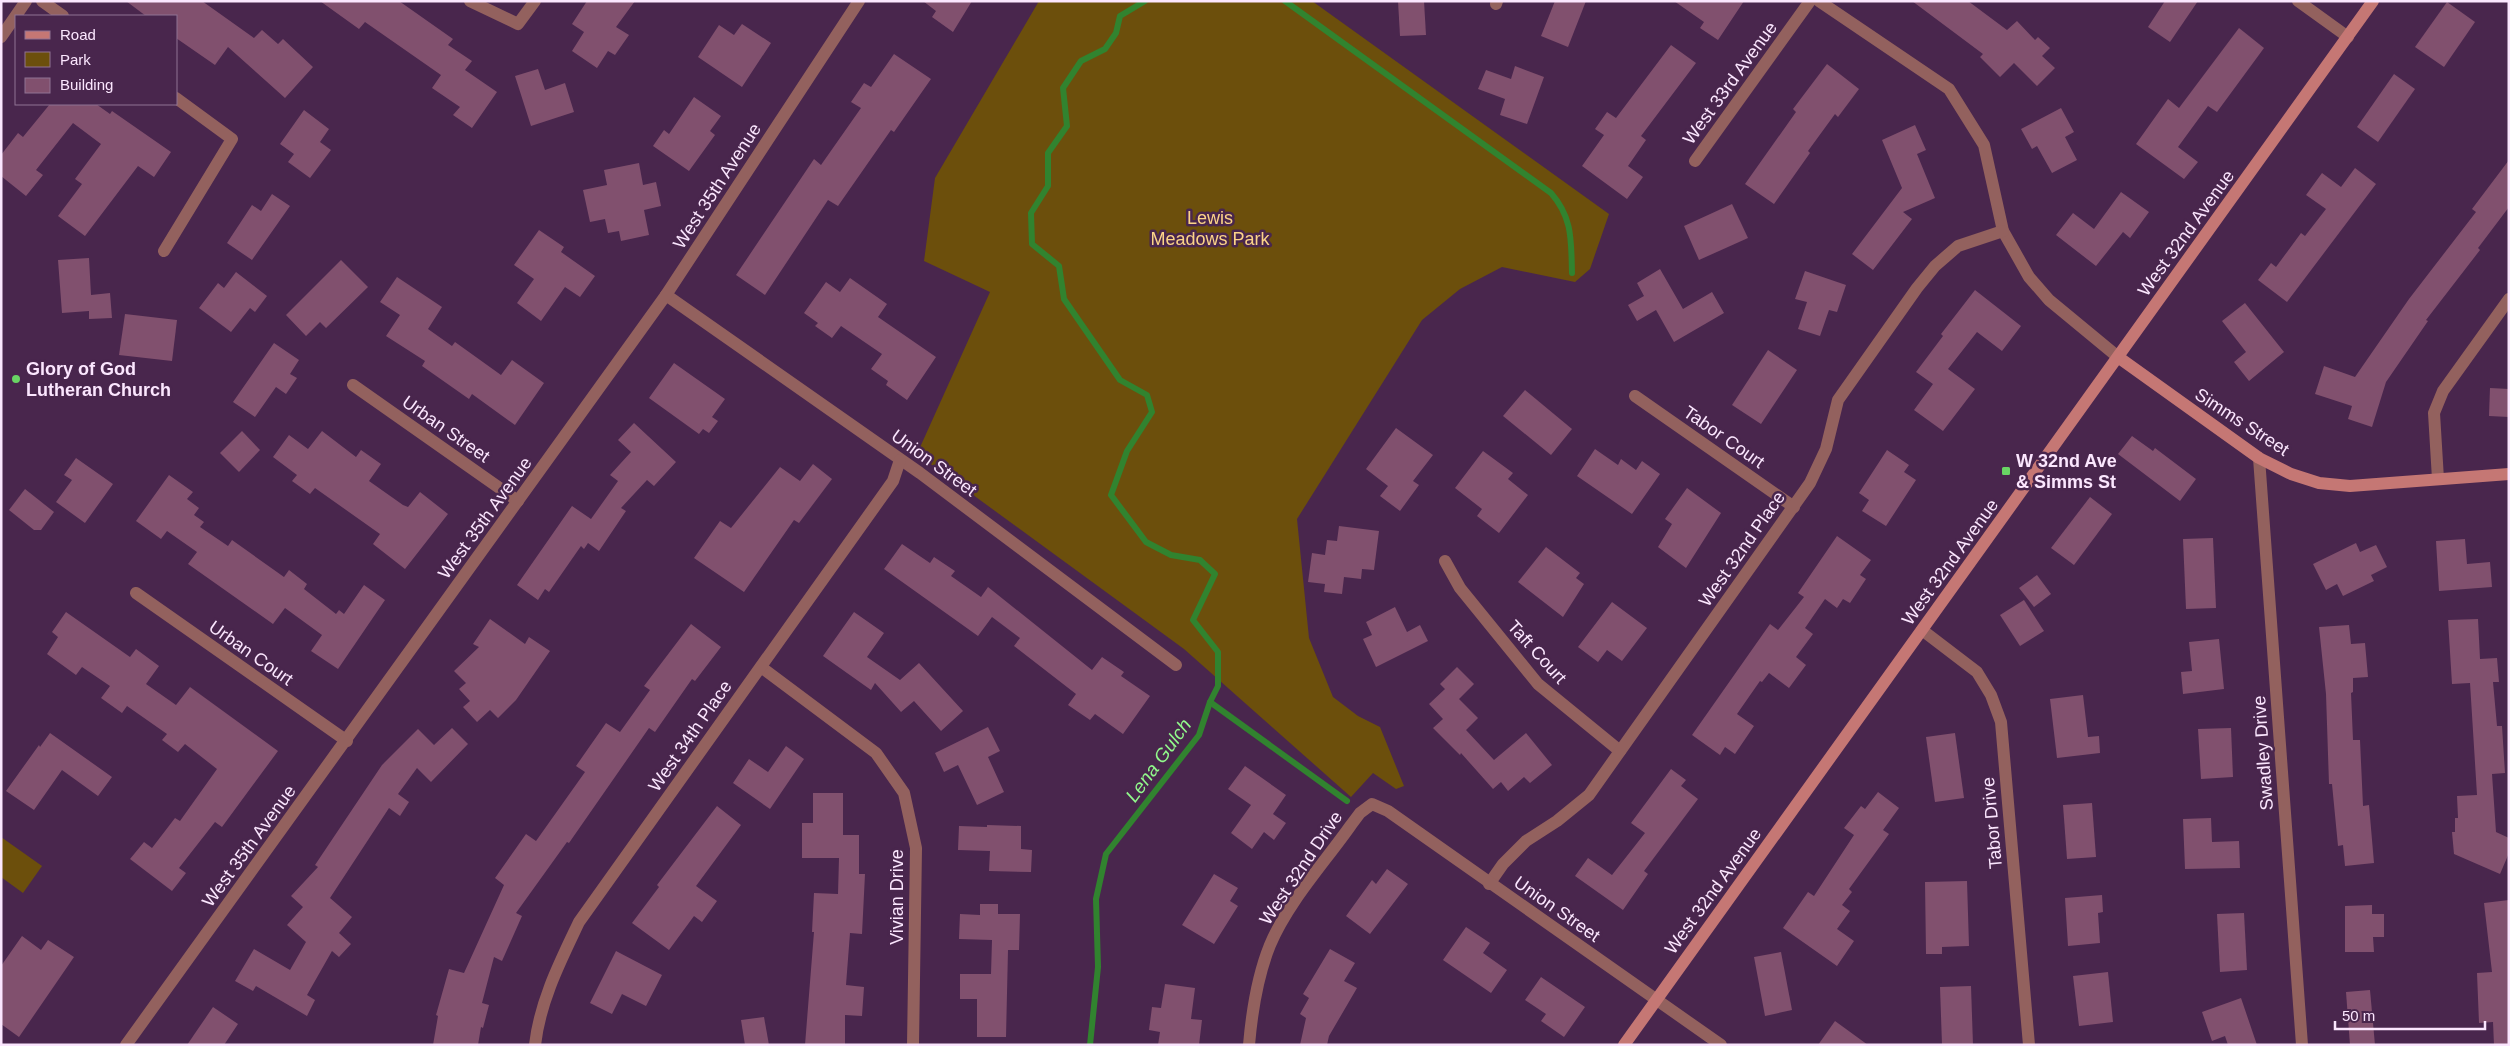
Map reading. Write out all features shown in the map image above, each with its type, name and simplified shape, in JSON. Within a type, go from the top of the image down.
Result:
[{"type":"street","points":[[16,15],[26,1]]},
{"type":"street","points":[[42,1],[62,15]]},
{"type":"street","points":[[470,1],[518,24],[534,1]]},
{"type":"street","name":"West 35th Avenue","points":[[126,1045],[347,741],[666,295],[859,1]]},
{"type":"street","name":"West 33rd Avenue","points":[[1695,161],[1810,1]]},
{"type":"street","points":[[1819,1],[1949,89],[1984,145],[2003,231],[2029,276],[2049,300],[2118,358]]},
{"type":"street","points":[[2298,1],[2348,37]]},
{"type":"street","name":"West 32nd Avenue","points":[[1624,1045],[2373,1]]},
{"type":"street","points":[[1,37],[15,17]]},
{"type":"street","points":[[164,251],[232,138],[178,99]]},
{"type":"street","name":"West 32nd Place","points":[[1489,884],[1503,864],[1526,841],[1557,821],[1589,795],[1810,483],[1826,450],[1838,400],[1917,288],[1935,266],[1958,246],[2003,231]]},
{"type":"street","name":"Union Street","points":[[666,295],[900,460],[1176,665]]},
{"type":"street","points":[[2438,479],[2434,413],[2443,391],[2509,299]]},
{"type":"street","name":"Simms Street","points":[[2118,358],[2259,458],[2291,474],[2319,483],[2350,486],[2509,474]]},
{"type":"street","name":"Urban Street","points":[[353,385],[518,501]]},
{"type":"street","name":"Tabor Court","points":[[1635,396],[1794,507]]},
{"type":"street","name":"Swadley Drive","points":[[2259,458],[2302,1045]]},
{"type":"street","name":"West 34th Place","points":[[535,1045],[538,1023],[552,979],[579,922],[893,481],[900,460]]},
{"type":"street","name":"Taft Court","points":[[1445,561],[1460,588],[1538,684],[1620,751]]},
{"type":"street","name":"Urban Court","points":[[136,592],[347,741]]},
{"type":"street","name":"Tabor Drive","points":[[1922,630],[1976,672],[1991,695],[2001,722],[2029,1045]]},
{"type":"street","name":"Vivian Drive","points":[[761,667],[876,753],[904,794],[916,848],[912,1045]]},
{"type":"street","name":"Union Street","points":[[1372,804],[1388,810],[1489,884],[1721,1045]]},
{"type":"street","name":"West 32nd Drive","points":[[1249,1045],[1252,1004],[1260,973],[1271,943],[1285,916],[1351,825],[1360,813],[1372,804]]},
{"type":"green space","name":"Lewis Meadows Park","points":[[1039,1],[1312,1],[1609,214],[1590,269],[1575,282],[1502,267],[1460,289],[1422,320],[1297,519],[1309,638],[1333,697],[1358,716],[1380,727],[1404,786],[1396,789],[1373,773],[1351,797],[1184,649],[917,454],[990,292],[924,261],[935,178]]},
{"type":"green space","points":[[1,837],[42,866],[23,893],[1,877]]},
{"type":"building","points":[[126,1],[202,1],[254,38],[262,30],[278,44],[283,39],[313,67],[285,98],[228,47],[215,65],[178,39],[178,15],[145,15]]},
{"type":"building","points":[[320,1],[399,1],[453,39],[448,45],[472,61],[465,70],[497,92],[472,128],[453,115],[460,107],[432,88],[441,75],[365,22],[359,29]]},
{"type":"building","points":[[587,1],[635,1],[616,27],[629,35],[615,55],[608,51],[597,68],[572,51],[584,32],[572,24]]},
{"type":"building","points":[[923,1],[972,1],[953,32],[932,17],[936,11]]},
{"type":"building","points":[[1398,1],[1424,1],[1426,35],[1400,36]]},
{"type":"building","points":[[1555,1],[1586,1],[1568,47],[1541,36]]},
{"type":"building","points":[[1674,1],[1744,1],[1718,40],[1700,28],[1704,22]]},
{"type":"building","points":[[1912,1],[1968,1],[2007,30],[2017,21],[2035,40],[2038,37],[2050,48],[2042,56],[2055,68],[2037,86],[2014,63],[2000,77],[1980,57],[1983,54]]},
{"type":"building","points":[[2165,1],[2198,1],[2170,42],[2148,27]]},
{"type":"building","points":[[2447,2],[2475,22],[2444,67],[2415,47]]},
{"type":"building","points":[[742,24],[771,43],[742,87],[698,57],[719,25],[734,35]]},
{"type":"building","points":[[2239,28],[2264,48],[2217,112],[2208,106],[2178,147],[2198,162],[2184,179],[2136,144],[2168,99],[2179,108]]},
{"type":"building","points":[[1671,45],[1696,63],[1641,136],[1646,140],[1628,166],[1643,177],[1627,199],[1582,166],[1604,135],[1595,129],[1607,112],[1616,118]]},
{"type":"building","points":[[894,54],[931,79],[894,132],[891,130],[838,206],[828,200],[765,295],[736,275],[814,159],[821,165],[861,108],[851,102],[864,83],[871,87]]},
{"type":"building","points":[[1827,64],[1859,89],[1838,117],[1835,114],[1808,151],[1810,153],[1774,204],[1745,184],[1796,112],[1793,109]]},
{"type":"building","points":[[1515,66],[1544,77],[1527,124],[1500,115],[1505,99],[1478,89],[1486,70],[1511,79]]},
{"type":"building","points":[[538,69],[545,90],[565,83],[574,112],[531,126],[515,76]]},
{"type":"building","points":[[2394,74],[2415,89],[2378,142],[2357,127]]},
{"type":"building","points":[[694,97],[721,116],[710,131],[715,135],[689,171],[653,146],[664,130],[669,134]]},
{"type":"building","points":[[49,105],[97,105],[110,114],[112,111],[171,152],[154,177],[138,166],[85,236],[58,216],[82,184],[75,179],[101,144],[73,123],[36,170],[43,175],[26,196],[1,176],[1,155],[18,133],[23,137]]},
{"type":"building","points":[[2061,108],[2074,132],[2065,137],[2077,160],[2052,173],[2037,146],[2032,149],[2021,129]]},
{"type":"building","points":[[304,110],[329,129],[320,142],[331,150],[310,178],[288,162],[294,154],[280,144]]},
{"type":"building","points":[[1915,125],[1926,150],[1917,154],[1935,198],[1903,212],[1912,219],[1873,270],[1852,254],[1902,188],[1882,140]]},
{"type":"building","points":[[2509,160],[2509,207],[2478,248],[2480,250],[2426,320],[2428,321],[2386,382],[2372,427],[2348,419],[2352,406],[2315,394],[2324,366],[2355,377],[2409,299],[2476,212],[2472,209]]},
{"type":"building","points":[[639,163],[643,185],[656,182],[661,206],[644,210],[649,235],[621,241],[619,231],[608,233],[605,219],[590,222],[583,190],[607,185],[604,170]]},
{"type":"building","points":[[2355,168],[2376,184],[2287,302],[2258,280],[2271,263],[2276,267],[2301,233],[2305,236],[2326,209],[2306,195],[2322,173],[2341,187]]},
{"type":"building","points":[[2121,192],[2149,212],[2130,238],[2123,232],[2096,266],[2056,235],[2073,213],[2094,229]]},
{"type":"building","points":[[272,194],[290,206],[252,260],[227,243],[252,205],[261,211]]},
{"type":"building","points":[[1732,204],[1748,238],[1699,260],[1684,226]]},
{"type":"building","points":[[539,230],[564,247],[561,252],[595,276],[580,297],[565,287],[541,321],[517,303],[534,279],[514,265]]},
{"type":"building","points":[[89,258],[91,295],[110,293],[112,318],[89,319],[89,311],[62,313],[58,260]]},
{"type":"building","points":[[341,260],[368,287],[326,328],[320,322],[306,336],[286,315]]},
{"type":"building","points":[[1660,269],[1683,309],[1712,292],[1724,313],[1674,342],[1656,310],[1637,321],[1628,305],[1644,296],[1637,283]]},
{"type":"building","points":[[1805,271],[1846,285],[1837,312],[1829,310],[1820,336],[1798,329],[1807,302],[1795,299]]},
{"type":"building","points":[[236,272],[267,296],[255,312],[250,308],[231,332],[199,308],[218,283],[224,288]]},
{"type":"building","points":[[397,277],[442,307],[428,329],[452,346],[455,342],[501,375],[512,360],[544,383],[515,425],[472,394],[469,399],[422,366],[425,361],[386,336],[400,315],[380,302]]},
{"type":"building","points":[[850,278],[887,304],[878,317],[936,357],[907,400],[886,385],[888,381],[871,369],[882,354],[841,326],[832,338],[815,326],[818,323],[804,313],[826,282],[840,292]]},
{"type":"building","points":[[1975,290],[2021,326],[2002,351],[1977,332],[1948,369],[1975,389],[1943,431],[1914,410],[1933,384],[1916,372],[1943,336],[1941,334]]},
{"type":"building","points":[[2245,303],[2284,352],[2249,381],[2234,362],[2246,352],[2222,321]]},
{"type":"building","points":[[125,314],[177,320],[172,361],[119,355]]},
{"type":"building","points":[[274,343],[299,360],[290,374],[297,378],[286,394],[276,387],[255,417],[233,402]]},
{"type":"building","points":[[1768,350],[1797,370],[1761,424],[1732,405]]},
{"type":"building","points":[[674,363],[725,399],[712,417],[718,421],[709,433],[703,429],[699,434],[649,398]]},
{"type":"building","points":[[2490,388],[2509,389],[2509,417],[2489,416]]},
{"type":"building","points":[[1525,390],[1572,429],[1551,455],[1503,416]]},
{"type":"building","points":[[634,423],[676,462],[654,486],[647,480],[621,508],[626,511],[599,551],[588,543],[584,549],[581,546],[549,592],[545,589],[538,600],[517,585],[572,506],[591,519],[618,481],[610,475],[631,452],[618,440]]},
{"type":"building","points":[[1396,428],[1433,455],[1413,481],[1419,485],[1400,511],[1380,496],[1388,486],[1366,469]]},
{"type":"building","points":[[242,431],[260,450],[239,472],[220,453]]},
{"type":"building","points":[[322,431],[356,457],[361,450],[381,464],[369,481],[403,505],[408,507],[420,492],[448,514],[405,569],[373,544],[380,534],[315,488],[310,494],[292,481],[297,475],[273,457],[289,435],[308,449]]},
{"type":"building","points":[[2132,436],[2153,451],[2155,448],[2196,479],[2180,501],[2118,454]]},
{"type":"building","points":[[1595,449],[1618,465],[1621,459],[1636,470],[1642,461],[1660,474],[1632,514],[1577,476]]},
{"type":"building","points":[[1887,450],[1909,465],[1904,472],[1916,480],[1886,526],[1862,511],[1869,500],[1859,493]]},
{"type":"building","points":[[1483,451],[1513,473],[1508,479],[1528,495],[1499,533],[1477,516],[1482,509],[1455,488]]},
{"type":"building","points":[[76,458],[113,484],[85,523],[56,502],[72,480],[64,475]]},
{"type":"building","points":[[813,464],[832,479],[799,523],[794,520],[744,592],[694,558],[720,521],[731,528],[780,467],[800,481]]},
{"type":"building","points":[[169,475],[193,492],[187,499],[199,508],[194,515],[204,522],[200,527],[228,546],[232,540],[284,577],[289,570],[307,584],[304,589],[336,614],[339,610],[344,614],[364,585],[385,600],[338,669],[311,651],[322,635],[285,608],[273,624],[188,564],[197,552],[167,531],[161,539],[136,521]]},
{"type":"building","points":[[1687,488],[1721,513],[1686,568],[1658,547],[1672,524],[1665,519]]},
{"type":"building","points":[[25,489],[54,512],[41,530],[34,530],[9,510]]},
{"type":"building","points":[[2090,497],[2112,514],[2074,565],[2051,548]]},
{"type":"building","points":[[1339,526],[1379,531],[1374,570],[1362,569],[1361,579],[1344,577],[1342,594],[1324,592],[1325,584],[1308,582],[1312,553],[1325,555],[1327,540],[1337,541]]},
{"type":"building","points":[[1837,536],[1871,560],[1860,575],[1866,579],[1850,603],[1843,599],[1837,608],[1825,599],[1805,628],[1813,634],[1796,657],[1806,665],[1789,688],[1769,673],[1762,682],[1760,681],[1737,714],[1754,726],[1735,754],[1725,747],[1720,755],[1692,735],[1770,624],[1778,630],[1804,597],[1798,593]]},
{"type":"building","points":[[2213,538],[2216,608],[2186,609],[2183,539]]},
{"type":"building","points":[[2465,539],[2467,564],[2490,562],[2492,587],[2439,591],[2436,541]]},
{"type":"building","points":[[2356,543],[2360,552],[2376,545],[2387,567],[2371,575],[2374,581],[2343,596],[2337,584],[2326,590],[2313,564]]},
{"type":"building","points":[[902,544],[930,563],[934,557],[955,571],[951,576],[981,597],[988,587],[1092,670],[1102,657],[1124,672],[1121,676],[1150,696],[1123,734],[1095,714],[1090,720],[1068,705],[1076,694],[1014,646],[1020,638],[992,617],[978,636],[884,569]]},
{"type":"building","points":[[1546,547],[1580,573],[1576,578],[1584,584],[1563,617],[1518,582]]},
{"type":"building","points":[[2037,575],[2051,594],[2034,607],[2019,588]]},
{"type":"building","points":[[2024,600],[2044,631],[2020,646],[2000,615]]},
{"type":"building","points":[[1612,602],[1647,628],[1622,661],[1607,650],[1598,662],[1578,647]]},
{"type":"building","points":[[1395,607],[1407,632],[1420,625],[1428,641],[1376,667],[1363,639],[1372,635],[1366,622]]},
{"type":"building","points":[[66,612],[130,657],[136,649],[159,666],[146,684],[176,705],[190,687],[278,751],[222,827],[215,822],[179,868],[186,873],[172,891],[130,859],[144,842],[152,848],[175,818],[180,821],[217,769],[185,744],[178,752],[162,740],[167,734],[127,706],[122,713],[101,698],[110,686],[82,667],[76,675],[47,654],[58,637],[52,632]]},
{"type":"building","points":[[854,612],[884,633],[867,657],[900,680],[919,663],[963,711],[941,731],[914,701],[901,712],[875,683],[871,690],[823,656]]},
{"type":"building","points":[[490,619],[525,644],[529,637],[550,651],[516,700],[498,718],[490,710],[477,722],[463,707],[470,701],[459,689],[466,683],[454,671],[479,647],[473,644]]},
{"type":"building","points":[[2478,619],[2480,659],[2497,658],[2499,682],[2493,682],[2497,726],[2502,726],[2505,773],[2492,774],[2496,832],[2509,838],[2509,853],[2500,874],[2454,854],[2452,832],[2455,832],[2455,818],[2458,818],[2457,796],[2477,795],[2470,683],[2452,684],[2448,620]]},
{"type":"building","points":[[691,624],[721,647],[695,681],[692,679],[655,732],[649,728],[569,843],[567,842],[516,913],[522,916],[502,961],[494,957],[482,1003],[489,1005],[483,1028],[481,1027],[478,1045],[433,1045],[438,1016],[436,1015],[449,969],[464,973],[504,885],[495,878],[526,834],[536,841],[585,772],[576,766],[606,723],[620,732],[650,690],[644,686]]},
{"type":"building","points":[[2349,625],[2351,644],[2365,643],[2368,677],[2353,678],[2353,692],[2351,693],[2353,740],[2360,740],[2363,806],[2369,805],[2374,863],[2345,866],[2343,845],[2338,846],[2332,784],[2329,784],[2326,694],[2319,627]]},
{"type":"building","points":[[2219,639],[2224,689],[2183,694],[2181,672],[2192,671],[2189,642]]},
{"type":"building","points":[[1457,667],[1474,684],[1459,699],[1478,718],[1466,730],[1494,760],[1526,733],[1552,765],[1530,783],[1524,777],[1508,791],[1501,782],[1493,789],[1461,753],[1460,755],[1433,728],[1443,719],[1429,704],[1445,689],[1440,684]]},
{"type":"building","points":[[2083,695],[2088,737],[2099,736],[2100,753],[2057,758],[2050,699]]},
{"type":"building","points":[[988,727],[1000,751],[988,757],[1004,792],[977,805],[958,765],[944,772],[935,753]]},
{"type":"building","points":[[452,728],[468,744],[431,782],[417,768],[398,794],[409,802],[400,816],[389,808],[330,898],[352,917],[339,933],[351,944],[339,957],[332,951],[307,995],[315,1000],[307,1016],[256,986],[253,991],[235,981],[254,949],[290,970],[306,942],[287,925],[303,907],[291,896],[318,867],[315,865],[382,765],[418,729],[434,745]]},
{"type":"building","points":[[2231,728],[2233,777],[2201,779],[2198,729]]},
{"type":"building","points":[[50,733],[112,777],[98,796],[62,770],[34,810],[6,791],[39,745],[40,747]]},
{"type":"building","points":[[1955,733],[1964,798],[1935,802],[1926,737]]},
{"type":"building","points":[[786,746],[804,759],[770,809],[733,783],[749,759],[768,772]]},
{"type":"building","points":[[1245,766],[1286,795],[1273,814],[1286,823],[1274,840],[1264,832],[1252,849],[1231,833],[1251,805],[1228,789]]},
{"type":"building","points":[[1671,769],[1686,780],[1681,786],[1698,799],[1644,871],[1648,874],[1623,910],[1575,876],[1588,858],[1612,875],[1645,833],[1631,823]]},
{"type":"building","points":[[1878,792],[1899,808],[1883,830],[1889,834],[1849,889],[1852,892],[1842,905],[1850,911],[1837,929],[1854,941],[1837,966],[1783,928],[1808,892],[1814,896],[1854,835],[1844,828],[1861,806],[1865,809]]},
{"type":"building","points":[[813,793],[843,793],[843,835],[859,835],[859,874],[865,874],[862,934],[850,933],[846,985],[864,987],[862,1016],[845,1015],[845,1045],[805,1045],[814,932],[812,932],[814,893],[838,894],[839,858],[802,858],[802,823],[813,823]]},
{"type":"building","points":[[2092,803],[2096,857],[2067,859],[2063,805]]},
{"type":"building","points":[[717,806],[741,825],[696,886],[717,901],[702,922],[694,916],[669,950],[632,923],[659,887],[657,885]]},
{"type":"building","points":[[2211,818],[2212,842],[2239,841],[2240,868],[2185,869],[2183,819]]},
{"type":"building","points":[[987,825],[1021,826],[1021,849],[1032,850],[1031,872],[989,871],[990,851],[958,850],[959,826],[987,827]]},
{"type":"building","points":[[1387,869],[1408,884],[1370,934],[1346,916],[1372,880],[1376,884]]},
{"type":"building","points":[[1214,874],[1238,888],[1230,901],[1238,906],[1214,944],[1182,925]]},
{"type":"building","points":[[1967,881],[1969,946],[1942,947],[1942,954],[1926,954],[1925,882]]},
{"type":"building","points":[[2102,895],[2103,912],[2098,913],[2100,943],[2068,946],[2065,898]]},
{"type":"building","points":[[2509,900],[2509,1045],[2494,1045],[2493,1022],[2479,1023],[2477,973],[2492,972],[2484,903]]},
{"type":"building","points":[[980,904],[998,904],[998,914],[1020,914],[1019,950],[1008,950],[1006,1037],[977,1037],[977,999],[960,999],[960,974],[991,974],[992,940],[959,939],[960,914],[980,915]]},
{"type":"building","points":[[2372,905],[2372,914],[2384,914],[2384,937],[2373,937],[2374,952],[2345,952],[2345,906]]},
{"type":"building","points":[[2244,913],[2247,970],[2220,972],[2217,914]]},
{"type":"building","points":[[1466,927],[1490,943],[1483,953],[1507,970],[1491,993],[1443,960]]},
{"type":"building","points":[[22,936],[41,950],[48,940],[74,957],[19,1037],[1,1024],[1,966]]},
{"type":"building","points":[[1330,949],[1355,963],[1344,981],[1357,988],[1329,1036],[1327,1045],[1300,1045],[1306,1018],[1300,1014],[1309,998],[1303,994]]},
{"type":"building","points":[[616,951],[662,975],[646,1006],[622,994],[612,1014],[590,1003]]},
{"type":"building","points":[[1781,952],[1792,1010],[1765,1016],[1754,957]]},
{"type":"building","points":[[2108,972],[2113,1022],[2079,1026],[2073,976]]},
{"type":"building","points":[[1541,977],[1585,1007],[1564,1037],[1541,1021],[1546,1014],[1525,1000]]},
{"type":"building","points":[[1165,984],[1195,988],[1191,1019],[1202,1020],[1199,1045],[1158,1045],[1160,1032],[1149,1030],[1152,1007],[1161,1008]]},
{"type":"building","points":[[1971,986],[1973,1045],[1942,1045],[1940,987]]},
{"type":"building","points":[[2370,990],[2375,1045],[2350,1045],[2346,992]]},
{"type":"building","points":[[2241,998],[2257,1045],[2228,1045],[2225,1036],[2212,1041],[2202,1012]]},
{"type":"building","points":[[213,1007],[238,1024],[224,1045],[187,1045]]},
{"type":"building","points":[[764,1017],[769,1045],[745,1045],[741,1020]]},
{"type":"building","points":[[1835,1021],[1868,1045],[1818,1045]]},
{"type":"waterway","name":"Lena Gulch","points":[[1090,1045],[1098,967],[1096,899],[1106,854],[1199,735],[1210,702],[1218,686],[1218,652],[1193,620],[1215,574],[1200,560],[1171,555],[1146,542],[1111,495],[1127,451],[1152,412],[1147,395],[1120,380],[1064,299],[1059,266],[1032,244],[1031,213],[1048,186],[1048,153],[1067,126],[1063,88],[1081,61],[1105,49],[1116,33],[1120,16],[1145,1]]},
{"type":"waterway","points":[[1285,1],[1551,193],[1558,202],[1567,221],[1571,240],[1572,273]]},
{"type":"waterway","points":[[1210,702],[1347,801]]},
{"type":"place","name":"Glory of God Lutheran Church","points":[[16,379]]},
{"type":"place","name":"W 32nd Ave & Simms St","points":[[2006,471]]}]
